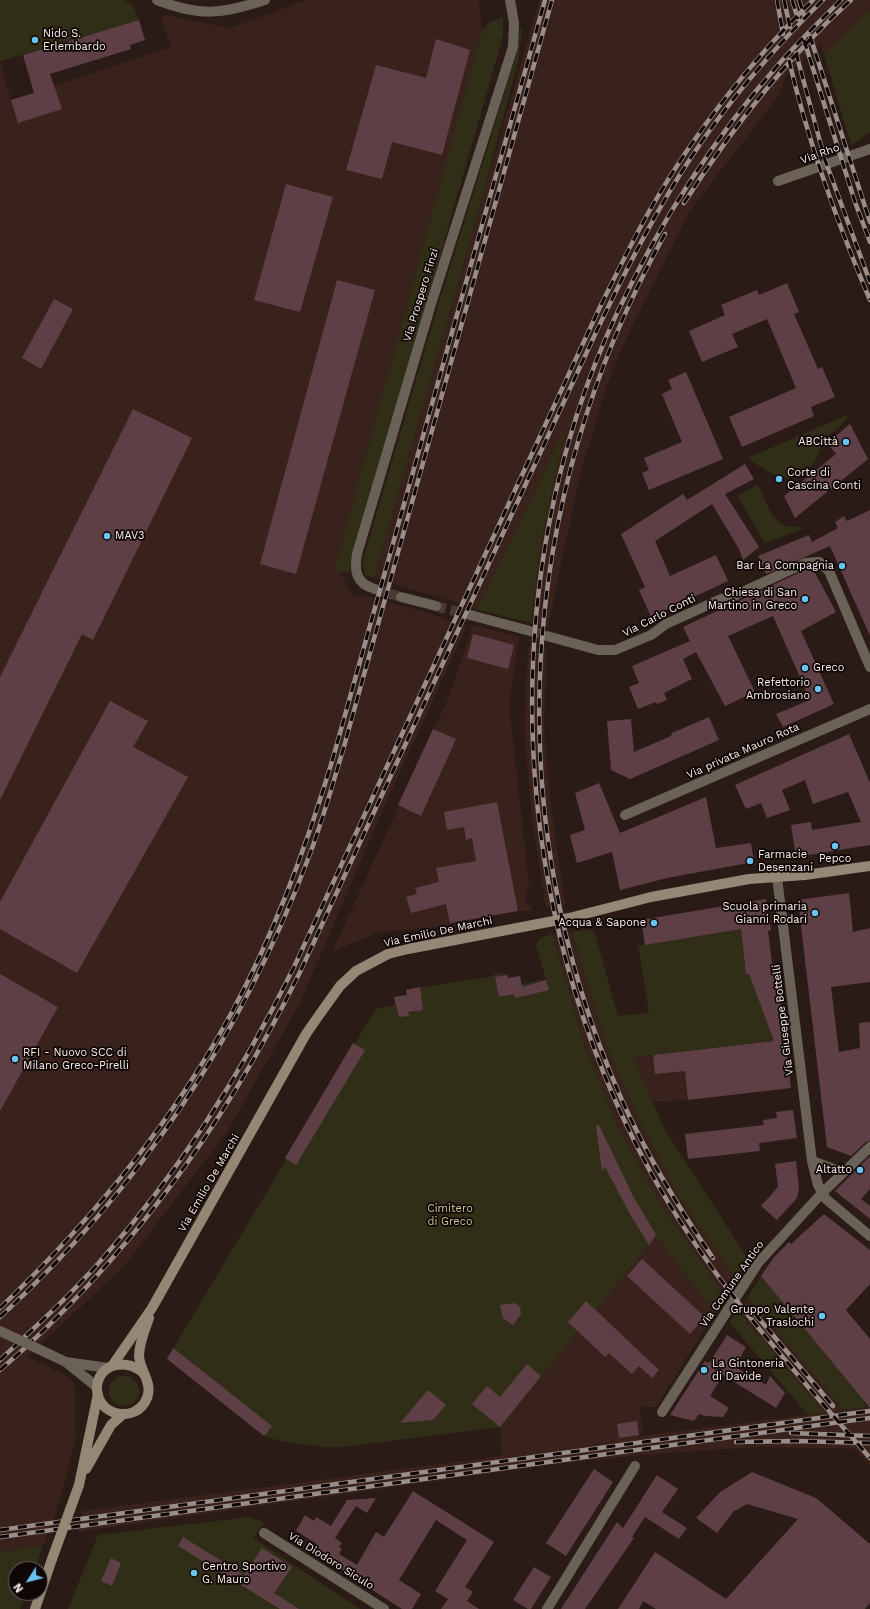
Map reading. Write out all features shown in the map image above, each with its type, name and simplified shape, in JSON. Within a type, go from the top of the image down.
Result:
[{"type":"street","points":[[157,0],[184,9],[214,12],[233,10],[265,0]]},
{"type":"street","name":"Via Prospero Finzi","points":[[375,589],[363,584],[357,577],[355,567],[357,554],[431,304],[513,47],[515,30],[510,0]]},
{"type":"street","name":"Via Rho","points":[[778,181],[870,149]]},
{"type":"street","name":"Via Carlo Conti","points":[[547,636],[601,651],[615,650],[651,635],[666,624],[721,598],[734,596],[805,563],[815,562],[822,564],[829,571],[870,667]]},
{"type":"street","points":[[402,596],[436,606]]},
{"type":"street","points":[[470,615],[530,632]]},
{"type":"street","name":"Via privata Mauro Rota","points":[[625,815],[870,709]]},
{"type":"street","name":"Via Emilio De Marchi","points":[[81,1480],[101,1375],[110,1367],[152,1308],[306,1034],[340,986],[356,971],[388,954],[569,918],[651,897],[749,879],[870,866]]},
{"type":"street","name":"Via Giuseppe Bottelli","points":[[777,877],[812,1161],[818,1185],[822,1193]]},
{"type":"street","name":"Via Comune Antico","points":[[662,1412],[758,1263],[822,1193],[870,1147]]},
{"type":"street","points":[[812,1161],[839,1171],[847,1169]]},
{"type":"street","points":[[822,1193],[832,1205],[870,1236]]},
{"type":"street","name":"Via Emilio De Marchi","points":[[35,1609],[81,1480],[110,1426],[122,1415],[135,1412],[144,1404],[149,1388],[140,1361],[140,1348],[152,1308]]},
{"type":"street","points":[[0,1331],[66,1362],[98,1390],[105,1407],[113,1413],[122,1415]]},
{"type":"street","points":[[66,1362],[110,1367],[121,1363],[131,1364],[144,1374]]},
{"type":"street","points":[[548,1609],[635,1466]]},
{"type":"street","name":"Via Diodoro Siculo","points":[[264,1533],[384,1609]]},
{"type":"shaded area","name":"Nido S. Erlembardo","points":[[0,0],[139,20],[0,61]]},
{"type":"shaded area","points":[[306,0],[479,0],[482,30],[334,571],[341,573],[352,595],[372,597],[432,614],[466,628],[386,803],[299,1005],[227,1132],[125,1265],[26,1356],[67,1376],[75,1384],[76,1439],[56,1513],[43,1545],[0,1552],[0,61],[11,100],[171,47],[160,16],[171,16],[230,28]]},
{"type":"shaded area","points":[[539,0],[870,0],[870,10],[824,54],[820,43],[786,76],[780,94],[689,212],[630,330],[606,387],[579,479],[548,627],[531,623],[541,542],[492,580],[476,609],[374,578]]},
{"type":"shaded area","points":[[473,625],[519,637],[509,703],[529,886],[525,901],[534,911],[518,911],[434,927],[379,932],[332,952],[447,701]]},
{"type":"shaded area","points":[[528,647],[547,648],[544,729],[552,813],[565,904],[546,908],[532,820],[524,727]]},
{"type":"shaded area","points":[[572,931],[605,1042],[636,1114],[677,1193],[735,1278],[724,1295],[660,1203],[617,1125],[585,1047],[552,934]]},
{"type":"shaded area","points":[[785,1040],[791,1088],[688,1100],[653,1102],[633,1057]]},
{"type":"shaded area","points":[[656,1235],[715,1312],[656,1407],[639,1406],[643,1429],[639,1436],[823,1413],[738,1311],[748,1297],[844,1410],[870,1407],[870,1466],[855,1449],[762,1447],[664,1453],[563,1463],[76,1532],[83,1511],[501,1456],[500,1427]]},
{"type":"green space","name":"Nido S. Erlembardo","points":[[0,0],[124,0],[133,5],[139,20],[0,61]]},
{"type":"green space","points":[[870,10],[870,132],[851,145],[824,54]]},
{"type":"green space","points":[[503,17],[503,36],[349,573],[334,571],[482,30],[490,22]]},
{"type":"green space","points":[[520,27],[522,29],[518,61],[482,199],[374,578],[365,575],[362,563],[433,322],[517,53]]},
{"type":"green space","points":[[849,414],[844,422],[824,441],[815,461],[807,470],[798,476],[790,478],[782,477],[765,470],[748,458]]},
{"type":"green space","points":[[565,429],[541,542],[531,623],[476,609],[492,580]]},
{"type":"green space","points":[[757,485],[768,508],[780,523],[788,527],[805,528],[765,543],[737,496]]},
{"type":"green space","points":[[741,929],[746,974],[749,974],[774,1041],[633,1057],[665,1130],[748,1259],[735,1278],[677,1193],[636,1114],[605,1042],[572,931],[594,930],[618,1016],[649,1013],[638,946]]},
{"type":"green space","name":"Cimitero di Greco","points":[[552,934],[585,1047],[617,1125],[660,1203],[724,1295],[715,1312],[656,1236],[500,1427],[344,1447],[323,1447],[266,1437],[167,1359],[286,1160],[285,1158],[376,1009],[395,1005],[394,997],[407,995],[406,990],[494,976],[494,974],[504,973],[508,978],[520,976],[522,984],[546,980],[536,945],[540,938]]},
{"type":"green space","points":[[761,1276],[863,1400],[867,1407],[844,1410],[748,1297]]},
{"type":"green space","points":[[738,1311],[824,1413],[808,1415],[729,1322]]},
{"type":"green space","points":[[124,1376],[135,1380],[139,1391],[135,1402],[124,1406],[113,1402],[109,1391],[113,1380]]},
{"type":"green space","name":"Centro Sportivo G. Mauro","points":[[250,1517],[264,1523],[253,1538],[360,1609],[68,1609],[98,1535]]},
{"type":"green space","points":[[43,1545],[38,1561],[8,1561],[8,1601],[23,1601],[20,1609],[0,1609],[0,1552]]},
{"type":"building","points":[[139,20],[145,40],[130,45],[131,49],[50,74],[62,109],[18,123],[11,100],[34,93],[23,55]]},
{"type":"building","points":[[436,39],[470,50],[442,155],[392,142],[382,179],[346,170],[376,65],[426,78]]},
{"type":"building","points":[[286,184],[333,197],[300,312],[254,300]]},
{"type":"building","points":[[337,280],[375,290],[296,574],[260,564]]},
{"type":"building","points":[[787,283],[799,312],[794,314],[818,369],[822,367],[835,397],[811,407],[814,416],[742,447],[729,417],[796,388],[767,319],[732,334],[738,347],[702,362],[689,331],[725,315],[721,305],[757,290],[759,295]]},
{"type":"building","points":[[54,299],[73,309],[41,369],[22,358]]},
{"type":"building","points":[[686,372],[723,459],[649,490],[642,473],[649,470],[644,458],[682,442],[662,394],[672,389],[668,380]]},
{"type":"building","name":"MAV3","points":[[133,409],[192,438],[93,640],[82,634],[0,800],[0,677]]},
{"type":"building","points":[[850,424],[868,459],[795,518],[784,496],[836,454],[827,443]]},
{"type":"building","points":[[745,464],[754,479],[725,494],[759,547],[743,560],[739,549],[712,504],[655,541],[670,576],[716,555],[728,581],[651,617],[639,590],[645,587],[621,534],[683,494],[687,500]]},
{"type":"building","points":[[870,510],[870,636],[830,546],[766,574],[758,556],[809,535],[812,542],[838,528],[835,522],[844,516],[847,521]]},
{"type":"building","points":[[807,569],[813,569],[836,612],[801,631],[834,704],[783,727],[776,714],[810,700],[773,616],[728,636],[755,692],[725,706],[696,652],[683,659],[692,679],[664,693],[667,700],[657,704],[656,702],[638,709],[629,687],[639,683],[632,666],[690,641],[683,627]]},
{"type":"building","points":[[473,634],[514,645],[508,669],[467,658]]},
{"type":"building","points":[[110,701],[148,721],[133,747],[188,777],[77,973],[0,929],[0,902]]},
{"type":"building","points":[[709,717],[719,740],[630,779],[611,770],[607,721],[631,719],[634,752]]},
{"type":"building","points":[[433,729],[456,739],[421,816],[398,805]]},
{"type":"building","points":[[849,734],[870,783],[870,845],[796,857],[791,825],[811,822],[812,830],[861,822],[848,792],[813,804],[805,780],[782,790],[790,810],[767,818],[761,803],[746,809],[735,785]]},
{"type":"building","points":[[599,783],[620,833],[706,797],[716,848],[751,843],[754,862],[667,878],[620,890],[612,852],[577,863],[570,835],[585,830],[575,793]]},
{"type":"building","points":[[497,802],[518,911],[450,923],[446,904],[411,913],[406,897],[417,894],[415,888],[439,882],[436,868],[476,861],[472,838],[466,840],[464,827],[447,830],[444,812]]},
{"type":"building","points":[[849,893],[853,932],[870,928],[870,982],[831,987],[839,1052],[860,1048],[859,1023],[870,1022],[870,1141],[866,1142],[851,1156],[827,1147],[798,900]]},
{"type":"building","points":[[766,899],[771,930],[768,931],[773,971],[776,970],[791,1088],[688,1100],[685,1071],[655,1074],[653,1055],[774,1041],[749,974],[746,974],[741,929],[645,945],[641,920]]},
{"type":"building","name":"RFI - Nuovo SCC di Milano Greco-Pirelli","points":[[0,974],[58,1007],[0,1111]]},
{"type":"building","points":[[507,975],[508,978],[520,976],[522,987],[546,980],[549,990],[515,998],[514,994],[499,997],[495,977]]},
{"type":"building","points":[[420,987],[423,1010],[408,1012],[409,1016],[399,1017],[394,997],[407,995],[406,990]]},
{"type":"building","points":[[353,1043],[365,1050],[296,1165],[285,1158]]},
{"type":"building","points":[[793,1110],[797,1138],[759,1143],[760,1151],[688,1159],[685,1134],[764,1125],[763,1120],[777,1118],[776,1112]]},
{"type":"building","points":[[599,1125],[633,1196],[656,1235],[649,1245],[630,1214],[605,1167],[602,1171],[596,1126]]},
{"type":"building","points":[[870,1156],[870,1189],[861,1199],[870,1206],[870,1219],[835,1191]]},
{"type":"building","points":[[796,1161],[799,1189],[797,1198],[777,1220],[761,1206],[778,1187],[775,1164]]},
{"type":"building","name":"Gruppo Valente Traslochi","points":[[824,1214],[870,1250],[870,1284],[846,1310],[870,1339],[870,1408],[761,1276],[774,1257],[789,1242],[791,1244]]},
{"type":"building","points":[[642,1259],[705,1317],[690,1334],[627,1276]]},
{"type":"building","points":[[586,1301],[659,1370],[652,1378],[639,1366],[632,1374],[609,1353],[605,1357],[568,1322]]},
{"type":"building","points":[[514,1303],[520,1307],[521,1314],[513,1325],[503,1318],[500,1305]]},
{"type":"building","points":[[727,1335],[746,1347],[735,1367],[766,1385],[770,1376],[785,1393],[776,1408],[723,1375],[710,1396],[729,1408],[723,1417],[705,1416],[699,1414],[694,1421],[670,1415],[705,1361],[709,1363]]},
{"type":"building","points":[[173,1348],[272,1426],[264,1436],[167,1359]]},
{"type":"building","points":[[527,1364],[541,1376],[500,1427],[472,1404],[487,1386],[500,1397]]},
{"type":"building","points":[[428,1390],[446,1405],[433,1420],[400,1423]]},
{"type":"building","points":[[637,1421],[639,1435],[619,1438],[617,1424]]},
{"type":"building","points":[[594,1469],[613,1482],[566,1556],[546,1543]]},
{"type":"building","points":[[752,1472],[816,1498],[870,1544],[870,1603],[865,1609],[656,1609],[643,1601],[639,1609],[618,1609],[655,1552],[726,1599],[798,1519],[747,1504],[734,1511],[717,1533],[696,1518],[720,1492]]},
{"type":"building","points":[[657,1475],[678,1489],[662,1512],[687,1528],[679,1539],[645,1517],[632,1537],[634,1538],[585,1609],[561,1609],[617,1522],[623,1528]]},
{"type":"building","points":[[413,1491],[494,1542],[465,1587],[473,1592],[467,1601],[479,1609],[441,1609],[448,1599],[435,1591],[467,1540],[436,1520],[399,1580],[421,1594],[412,1609],[402,1609],[312,1551],[317,1544],[296,1531],[305,1515],[314,1521],[316,1517],[331,1526],[347,1500],[376,1498],[367,1513],[356,1506],[335,1538],[342,1543],[339,1547],[342,1549],[339,1554],[357,1565],[376,1532],[384,1537]]},
{"type":"building","points":[[183,1537],[244,1575],[262,1548],[292,1567],[274,1593],[299,1609],[280,1609],[178,1546]]},
{"type":"building","points":[[111,1558],[121,1563],[112,1586],[101,1581]]},
{"type":"building","points":[[534,1567],[551,1577],[531,1609],[528,1609],[513,1600]]},
{"type":"tunnel","points":[[375,589],[401,597]]},
{"type":"tunnel","points":[[436,606],[470,615]]},
{"type":"tunnel","points":[[530,631],[547,636]]},
{"type":"railway","points":[[0,1308],[34,1275],[98,1205],[157,1130],[210,1051],[249,980],[277,918],[301,855],[333,758],[545,0]]},
{"type":"railway","points":[[0,1317],[51,1268],[98,1216],[141,1163],[181,1107],[218,1048],[251,988],[281,925],[313,845],[343,750],[552,0]]},
{"type":"railway","points":[[777,0],[783,34]]},
{"type":"railway","points":[[784,0],[790,27]]},
{"type":"railway","points":[[792,0],[798,19]]},
{"type":"railway","points":[[799,0],[804,15]]},
{"type":"railway","points":[[0,1360],[78,1285],[131,1225],[184,1155],[231,1082],[294,967],[599,309],[637,233],[668,180],[705,125],[767,48],[813,0]]},
{"type":"railway","points":[[0,1370],[47,1328],[132,1236],[206,1135],[240,1082],[271,1028],[300,972],[598,328],[643,239],[680,174],[723,112],[771,54],[823,0]]},
{"type":"railway","points":[[841,0],[778,65],[731,122],[669,215],[633,280],[617,313],[576,416],[549,524],[535,634],[533,745],[544,856],[567,965],[603,1071],[650,1171],[673,1210],[724,1284],[810,1390],[870,1458]]},
{"type":"railway","points":[[684,203],[740,122],[760,96],[804,46],[851,0]]},
{"type":"railway","points":[[810,36],[870,222]]},
{"type":"railway","points":[[804,40],[855,202],[870,242]]},
{"type":"railway","points":[[796,53],[825,160],[870,282]]},
{"type":"railway","points":[[789,60],[805,121],[824,182],[870,300]]},
{"type":"railway","points":[[665,234],[615,337],[578,442],[553,551],[541,661],[541,771],[555,882],[581,991],[621,1098],[631,1119],[663,1180],[713,1258]]},
{"type":"railway","points":[[755,1314],[833,1406]]},
{"type":"railway","points":[[0,1530],[870,1411]]},
{"type":"railway","points":[[0,1537],[870,1418]]},
{"type":"railway","points":[[791,1433],[870,1436]]},
{"type":"railway","points":[[736,1442],[796,1441],[870,1443]]},
{"type":"place","name":"Nido S. Erlembardo","points":[[35,40]]},
{"type":"place","name":"ABCittà","points":[[846,442]]},
{"type":"place","name":"Corte di Cascina Conti","points":[[779,479]]},
{"type":"place","name":"MAV3","points":[[107,536]]},
{"type":"place","name":"Bar La Compagnia","points":[[842,566]]},
{"type":"place","name":"Chiesa di San Martino in Greco","points":[[805,599]]},
{"type":"place","name":"Greco","points":[[805,668]]},
{"type":"place","name":"Refettorio Ambrosiano","points":[[818,689]]},
{"type":"place","name":"Pepco","points":[[835,846]]},
{"type":"place","name":"Farmacie Desenzani","points":[[750,861]]},
{"type":"place","name":"Scuola primaria Gianni Rodari","points":[[815,913]]},
{"type":"place","name":"Acqua & Sapone","points":[[654,923]]},
{"type":"place","name":"RFI - Nuovo SCC di Milano Greco-Pirelli","points":[[15,1059]]},
{"type":"place","name":"Altatto","points":[[860,1170]]},
{"type":"place","name":"Gruppo Valente Traslochi","points":[[822,1316]]},
{"type":"place","name":"La Gintoneria di Davide","points":[[704,1370]]},
{"type":"place","name":"Centro Sportivo G. Mauro","points":[[194,1573]]}]
